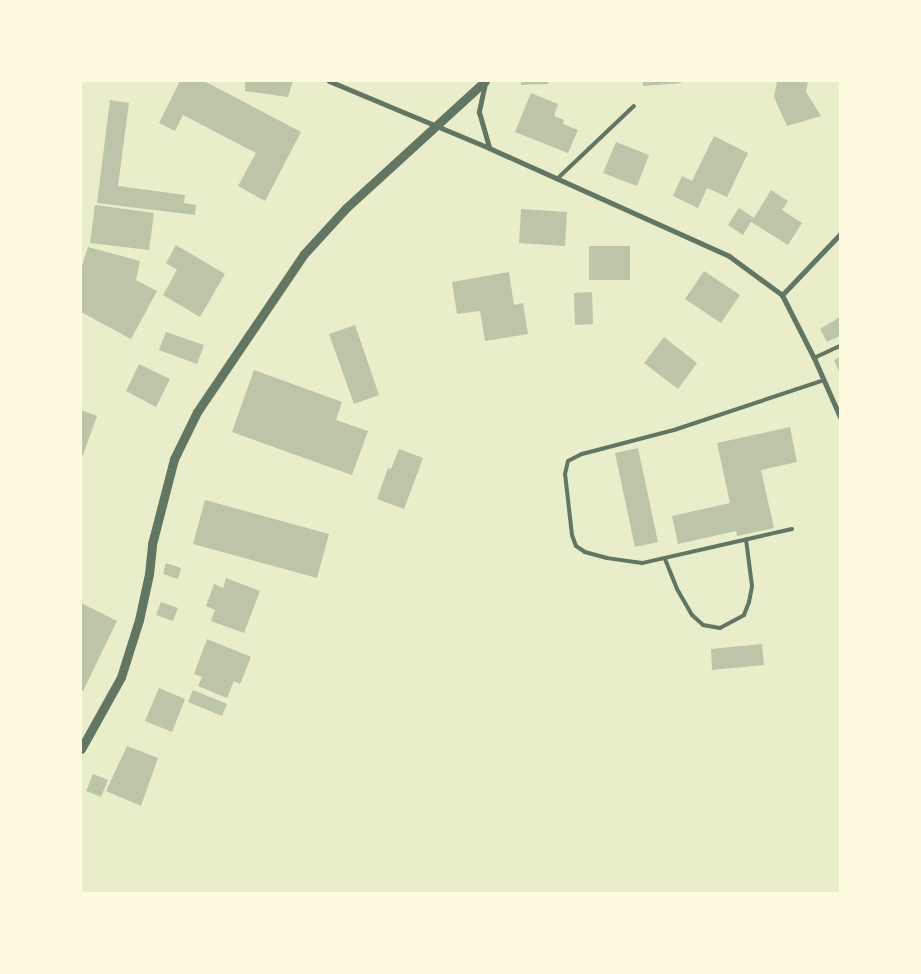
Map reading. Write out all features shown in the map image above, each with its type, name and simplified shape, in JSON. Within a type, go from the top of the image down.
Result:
[{"type":"street","points":[[328,81],[489,148],[729,256],[782,295],[814,358],[840,417]]},
{"type":"street","points":[[81,750],[121,676],[139,620],[152,544],[174,459],[197,412],[304,254],[346,208],[485,81]]},
{"type":"street","points":[[485,81],[479,112],[489,148]]},
{"type":"street","points":[[782,295],[840,234]]},
{"type":"lane","points":[[556,179],[634,106]]},
{"type":"lane","points":[[814,358],[840,346]]},
{"type":"lane","points":[[792,529],[642,563],[607,558],[585,552],[576,546],[572,535],[564,474],[568,461],[582,454],[674,430],[824,380]]},
{"type":"lane","points":[[665,559],[677,589],[692,615],[704,624],[720,628],[744,615],[749,602],[752,586],[746,539]]},
{"type":"building","points":[[180,81],[204,81],[301,132],[265,201],[238,186],[256,153],[183,115],[175,131],[159,123]]},
{"type":"building","points":[[245,81],[293,81],[288,97],[245,91]]},
{"type":"building","points":[[521,81],[548,81],[548,84],[521,85]]},
{"type":"building","points":[[643,81],[681,81],[681,83],[643,86]]},
{"type":"building","points":[[777,81],[808,81],[806,92],[821,116],[787,126],[774,97]]},
{"type":"building","points":[[531,93],[558,104],[554,116],[564,120],[563,124],[578,130],[568,153],[515,132]]},
{"type":"building","points":[[110,100],[129,103],[118,186],[185,195],[184,203],[196,205],[195,215],[97,203]]},
{"type":"building","points":[[714,136],[748,153],[727,197],[707,188],[698,208],[673,196],[682,176],[692,181]]},
{"type":"building","points":[[616,142],[649,155],[637,186],[603,173]]},
{"type":"building","points":[[771,190],[788,201],[782,210],[802,223],[788,245],[751,222],[743,235],[728,225],[739,208],[754,218]]},
{"type":"building","points":[[95,205],[154,213],[149,250],[90,243]]},
{"type":"building","points":[[521,209],[567,212],[565,246],[519,243]]},
{"type":"building","points":[[176,245],[225,274],[200,317],[163,295],[177,270],[166,263]]},
{"type":"building","points":[[589,246],[630,246],[630,280],[589,280]]},
{"type":"building","points":[[88,247],[140,261],[136,280],[157,291],[131,339],[81,312],[81,269]]},
{"type":"building","points":[[704,271],[740,295],[721,323],[685,299]]},
{"type":"building","points":[[509,272],[514,305],[523,303],[528,334],[485,341],[480,311],[457,314],[452,282]]},
{"type":"building","points":[[592,292],[593,324],[575,325],[574,293]]},
{"type":"building","points":[[840,317],[840,336],[827,342],[820,329]]},
{"type":"building","points":[[355,325],[379,395],[354,404],[329,334]]},
{"type":"building","points":[[166,332],[204,345],[197,364],[159,350]]},
{"type":"building","points":[[664,337],[697,363],[678,389],[644,363]]},
{"type":"building","points":[[840,357],[840,374],[834,360]]},
{"type":"building","points":[[139,364],[170,379],[156,407],[126,391]]},
{"type":"building","points":[[254,370],[342,402],[336,420],[368,431],[352,475],[232,432]]},
{"type":"building","points":[[81,410],[97,416],[83,455],[81,454]]},
{"type":"building","points":[[790,427],[797,462],[761,470],[774,528],[737,536],[736,531],[678,544],[672,516],[730,503],[717,443]]},
{"type":"building","points":[[638,448],[658,542],[635,547],[615,453]]},
{"type":"building","points":[[399,449],[423,458],[404,509],[377,499],[388,468],[391,469]]},
{"type":"building","points":[[205,500],[329,534],[317,578],[193,544]]},
{"type":"building","points":[[166,563],[181,568],[178,579],[163,574]]},
{"type":"building","points":[[226,578],[260,591],[244,633],[211,621],[215,610],[206,606],[214,584],[223,588]]},
{"type":"building","points":[[161,602],[178,608],[173,621],[156,615]]},
{"type":"building","points":[[81,603],[117,621],[83,691],[81,690]]},
{"type":"building","points":[[207,639],[251,657],[240,684],[234,681],[227,698],[198,686],[202,677],[194,674]]},
{"type":"building","points":[[762,644],[764,665],[712,670],[711,649]]},
{"type":"building","points":[[159,688],[185,699],[172,732],[145,721]]},
{"type":"building","points":[[193,690],[227,704],[222,716],[188,702]]},
{"type":"building","points":[[127,746],[158,758],[141,806],[106,791]]},
{"type":"building","points":[[93,774],[108,780],[101,797],[86,791]]}]
